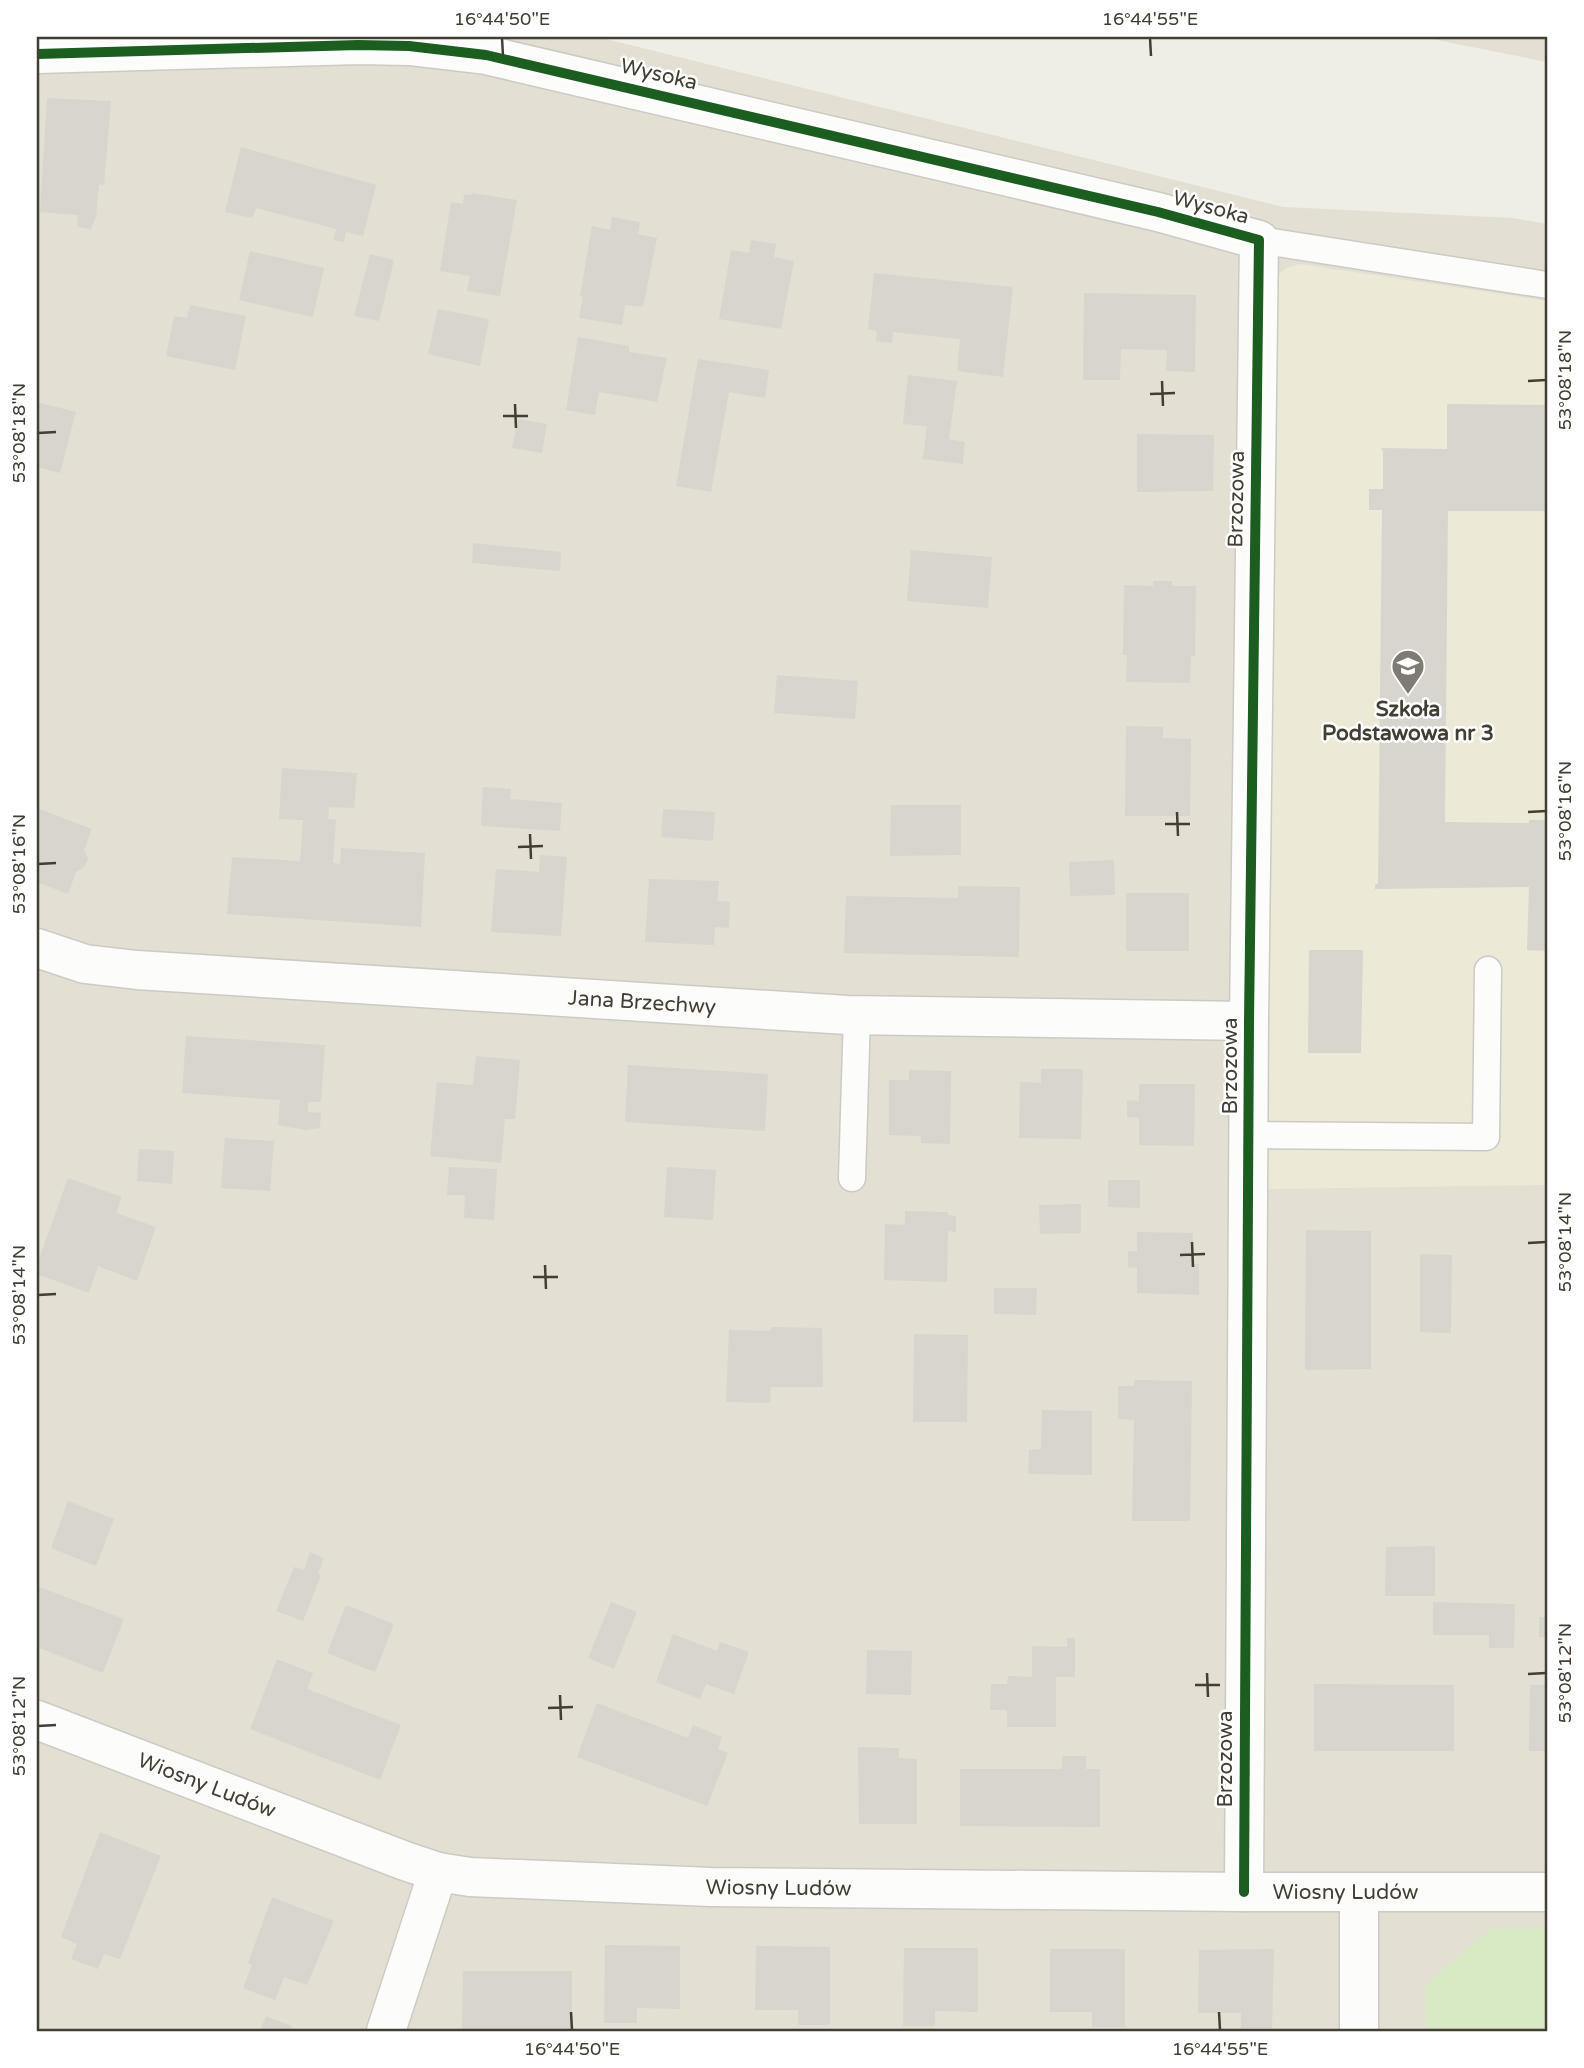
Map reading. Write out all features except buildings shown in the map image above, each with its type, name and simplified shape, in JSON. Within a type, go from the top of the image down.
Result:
[{"type":"street","name":"Wysoka","points":[[37,54],[358,45],[442,49],[486,55],[1158,212],[1259,240]]},
{"type":"street","name":"Brzozowa","points":[[1244,1892],[1249,1021],[1259,240]]},
{"type":"street","name":"Jana Brzechwy","points":[[37,948],[85,964],[161,972],[857,1015],[1249,1021]]},
{"type":"street","name":"Wiosny Ludów","points":[[37,1720],[438,1872],[496,1880],[711,1887],[1547,1892]]},
{"type":"street","points":[[386,2031],[438,1872]]},
{"type":"street","points":[[1359,1892],[1359,2031]]},
{"type":"lane","points":[[1259,240],[1547,285]]},
{"type":"lane","points":[[1249,1135],[1486,1137],[1488,970]]},
{"type":"lane","points":[[852,1178],[857,1015]]},
{"type":"shaded area","points":[[37,37],[598,37],[1283,207],[1513,218],[1547,224],[1547,2031],[37,2031]]},
{"type":"shaded area","points":[[1422,37],[1547,37],[1547,62]]},
{"type":"shaded area","name":"Szkoła Podstawowa nr 3","points":[[1300,264],[1547,301],[1547,1185],[1263,1189],[1275,278],[1286,268]]},
{"type":"green space","points":[[1547,1927],[1547,2031],[1426,2031],[1425,1985],[1492,1928]]},
{"type":"cycle path","points":[[37,54],[358,45],[409,46],[486,55],[1158,212],[1259,240],[1249,1021],[1244,1892]]},
{"type":"place","name":"Szkoła Podstawowa nr 3","points":[[1408,696]]}]
